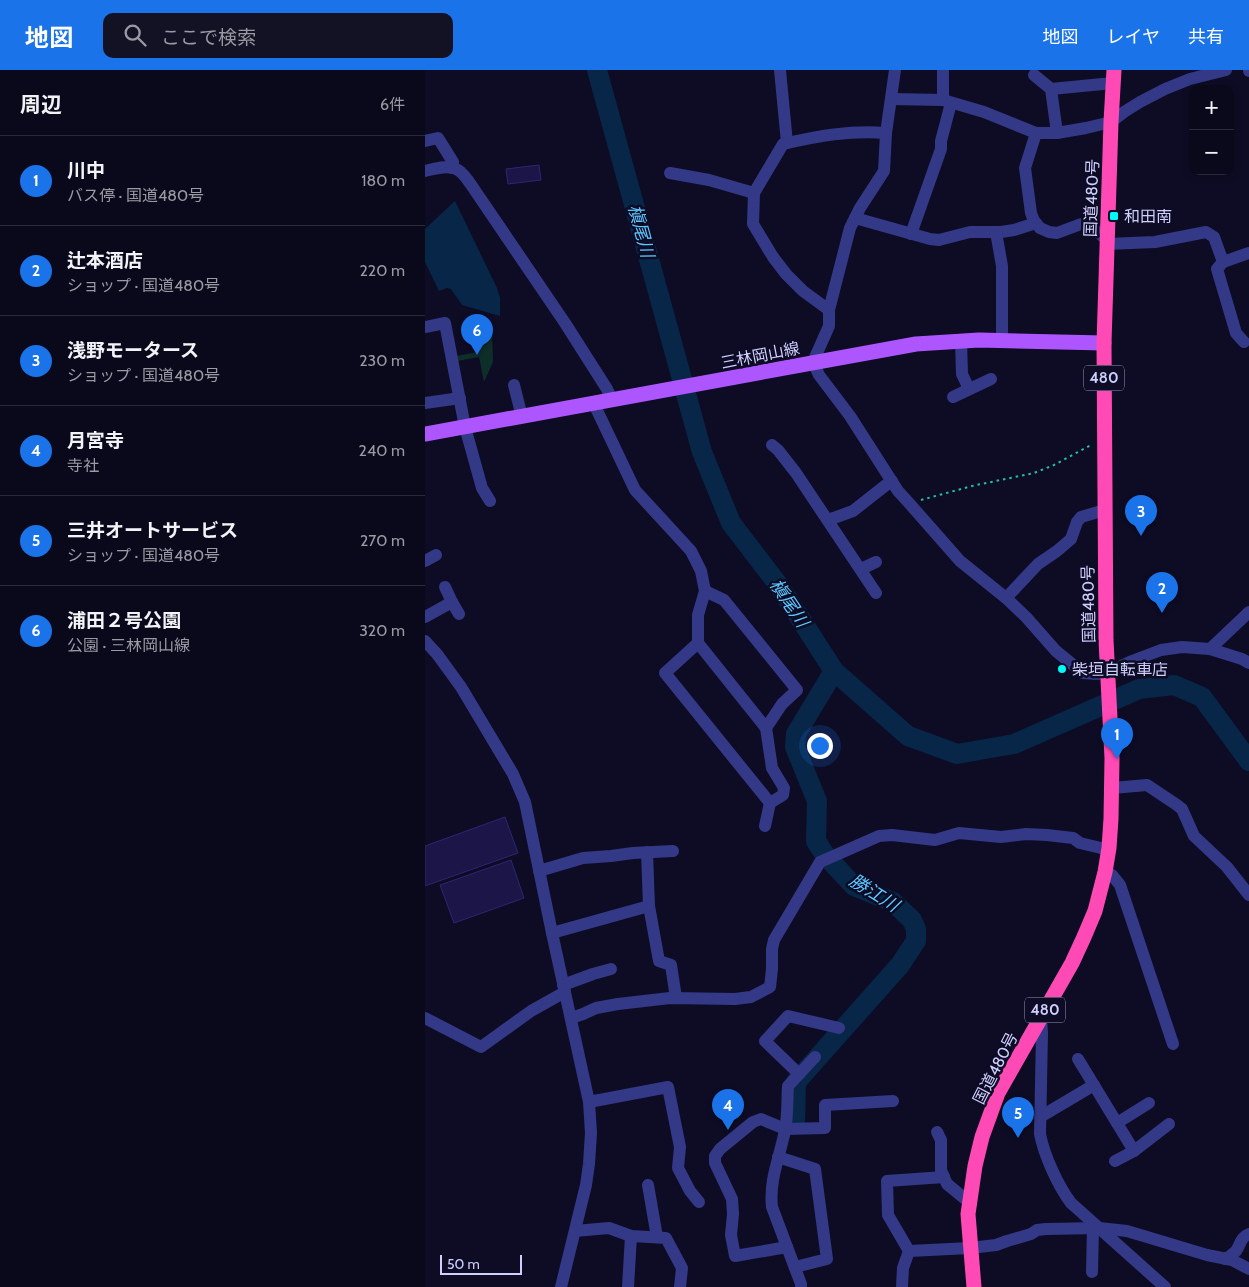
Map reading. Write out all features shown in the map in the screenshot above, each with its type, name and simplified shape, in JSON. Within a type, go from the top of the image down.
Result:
[{"type":"highway","name":"国道480号","points":[[974,1287],[968,1214],[980,1144],[998,1093],[1072,963],[1084,937],[1095,911],[1109,848],[1112,788],[1111,729],[1107,679],[1104,343],[1114,76]]},
{"type":"main road","name":"三林岡山線","points":[[425,434],[916,344],[979,340],[1104,343]]},
{"type":"street","points":[[780,70],[787,143]]},
{"type":"street","points":[[895,70],[885,133],[884,171],[860,208],[850,228],[829,310],[829,326],[813,362],[819,375],[850,416],[898,491],[960,561],[1006,598],[1026,617],[1056,652],[1083,673],[1096,674],[1107,679],[1132,661],[1161,650],[1182,647],[1210,649],[1249,663]]},
{"type":"street","points":[[911,234],[941,149],[947,101],[943,70]]},
{"type":"street","points":[[891,99],[947,101],[984,112],[1036,133],[1057,133],[1111,122],[1132,107],[1165,89],[1190,79],[1226,70]]},
{"type":"street","points":[[1034,75],[1051,88],[1057,133]]},
{"type":"street","points":[[1051,88],[1114,76]]},
{"type":"street","points":[[829,310],[803,291],[786,274],[768,251],[753,224],[753,193],[783,144],[805,138],[848,132],[867,131],[885,133]]},
{"type":"street","points":[[1036,133],[1025,168],[1031,213],[1040,228],[1057,233],[1081,224],[1094,229],[1107,242],[1155,242],[1206,232],[1214,237],[1223,262]]},
{"type":"street","points":[[425,141],[438,138],[453,162],[453,168]]},
{"type":"street","points":[[425,171],[437,168],[453,168],[458,170],[477,192],[565,323],[612,400]]},
{"type":"street","points":[[671,173],[709,180],[753,193]]},
{"type":"street","points":[[855,218],[939,240],[969,232],[1014,230],[1036,223]]},
{"type":"street","points":[[996,232],[1003,266],[1002,340]]},
{"type":"street","points":[[1244,342],[1236,333],[1217,270],[1223,262],[1249,252]]},
{"type":"street","points":[[425,327],[445,323],[465,427],[483,496]]},
{"type":"street","points":[[961,341],[962,374],[969,389]]},
{"type":"street","points":[[953,397],[991,379]]},
{"type":"street","points":[[514,385],[522,417]]},
{"type":"street","points":[[425,403],[460,398]]},
{"type":"street","points":[[593,404],[635,490],[691,551],[701,570],[705,591],[698,615],[698,643],[766,728],[771,768],[784,788],[783,795],[770,803],[765,826]]},
{"type":"street","points":[[775,454],[796,473],[805,496],[827,520],[877,593]]},
{"type":"street","points":[[827,520],[853,511],[892,481]]},
{"type":"street","points":[[1006,598],[1038,564],[1071,539],[1077,522],[1081,518],[1105,510]]},
{"type":"street","points":[[861,569],[876,562]]},
{"type":"street","points":[[445,588],[459,614]]},
{"type":"street","points":[[705,591],[724,600],[797,690],[782,704],[766,728]]},
{"type":"street","points":[[425,617],[453,602]]},
{"type":"street","points":[[1210,649],[1249,612]]},
{"type":"street","points":[[425,641],[461,686],[513,774],[525,802],[551,933],[589,1102],[591,1134],[586,1185],[561,1287]]},
{"type":"street","points":[[698,643],[665,673],[770,803]]},
{"type":"street","points":[[1112,788],[1147,785],[1177,804],[1182,809],[1194,836],[1227,867],[1249,895]]},
{"type":"street","points":[[571,1018],[596,1008],[627,1003],[676,998],[735,999],[751,997],[770,987],[774,940],[820,862],[879,836],[892,835],[935,840],[959,833],[1001,837],[1026,834],[1047,835],[1073,838],[1079,843],[1109,848]]},
{"type":"street","points":[[539,871],[583,858],[673,851]]},
{"type":"street","points":[[647,852],[649,906],[659,961],[671,965],[676,998]]},
{"type":"street","points":[[1105,872],[1113,875],[1119,886],[1173,1044]]},
{"type":"street","points":[[551,933],[649,906]]},
{"type":"street","points":[[425,1018],[481,1047],[564,988],[593,974],[611,969]]},
{"type":"street","points":[[799,1074],[765,1041],[788,1016],[839,1028]]},
{"type":"street","points":[[1041,1017],[1040,1134],[1042,1148],[1064,1195],[1071,1203],[1096,1228],[1165,1287]]},
{"type":"street","points":[[801,1287],[771,1207],[770,1194],[785,1129],[787,1086],[815,1056]]},
{"type":"street","points":[[1078,1058],[1134,1151]]},
{"type":"street","points":[[1040,1117],[1094,1085]]},
{"type":"street","points":[[589,1102],[668,1087],[680,1147],[679,1168],[690,1191],[699,1202]]},
{"type":"street","points":[[787,1247],[735,1256],[731,1235],[732,1199],[715,1163],[715,1156],[720,1149],[753,1122],[761,1119],[785,1129],[825,1128],[825,1105],[893,1101]]},
{"type":"street","points":[[1117,1123],[1149,1103]]},
{"type":"street","points":[[1115,1161],[1134,1151],[1169,1124]]},
{"type":"street","points":[[937,1132],[941,1140],[941,1170],[943,1177],[947,1184],[969,1202]]},
{"type":"street","points":[[778,1157],[815,1169],[827,1259],[795,1267]]},
{"type":"street","points":[[902,1287],[903,1268],[909,1251],[888,1215],[887,1181],[943,1177]]},
{"type":"street","points":[[648,1186],[657,1237]]},
{"type":"street","points":[[575,1231],[609,1228],[631,1236],[666,1238],[682,1268],[680,1287]]},
{"type":"street","points":[[1092,1272],[1096,1228]]},
{"type":"street","points":[[909,1251],[996,1245],[1031,1234],[1037,1230],[1096,1228],[1127,1231],[1207,1256],[1232,1260],[1249,1269]]},
{"type":"street","points":[[1225,1259],[1235,1252],[1241,1239],[1249,1234]]},
{"type":"street","points":[[628,1287],[631,1236]]},
{"type":"path","points":[[909,503],[972,486],[1034,473],[1054,466],[1105,437]]},
{"type":"green space","points":[[474,326],[492,332],[493,362],[484,382],[479,357],[457,361],[456,356],[478,352]]},
{"type":"water","points":[[455,201],[497,288],[500,298],[500,316],[462,305],[451,289],[447,288],[439,291],[425,262],[425,229]]},
{"type":"building","points":[[539,165],[541,180],[508,184],[506,169]]},
{"type":"building","points":[[505,817],[518,853],[425,886],[425,846]]},
{"type":"building","points":[[511,860],[524,898],[454,923],[440,885]]},
{"type":"waterway","name":"槇尾川","points":[[597,70],[702,452],[731,523],[780,587],[834,671],[908,736],[957,754],[1014,744],[1139,689],[1174,685],[1202,697],[1249,761]]},
{"type":"waterway","name":"勝江川","points":[[795,1123],[796,1082],[900,965],[916,941],[916,929],[912,920],[893,902],[854,886],[825,855],[816,841],[817,801],[795,747],[796,734],[834,671]]},
{"type":"place","name":"和田南","points":[[1114,216]]},
{"type":"place","name":"浦田２号公園","points":[[477,355]]},
{"type":"place","name":"浅野モータース","points":[[1141,536]]},
{"type":"place","name":"辻本酒店","points":[[1162,613]]},
{"type":"place","name":"柴垣自転車店","points":[[1062,669]]},
{"type":"place","name":"川中","points":[[1117,759]]},
{"type":"place","name":"月宮寺","points":[[728,1130]]},
{"type":"place","name":"三井オートサービス","points":[[1018,1138]]}]
